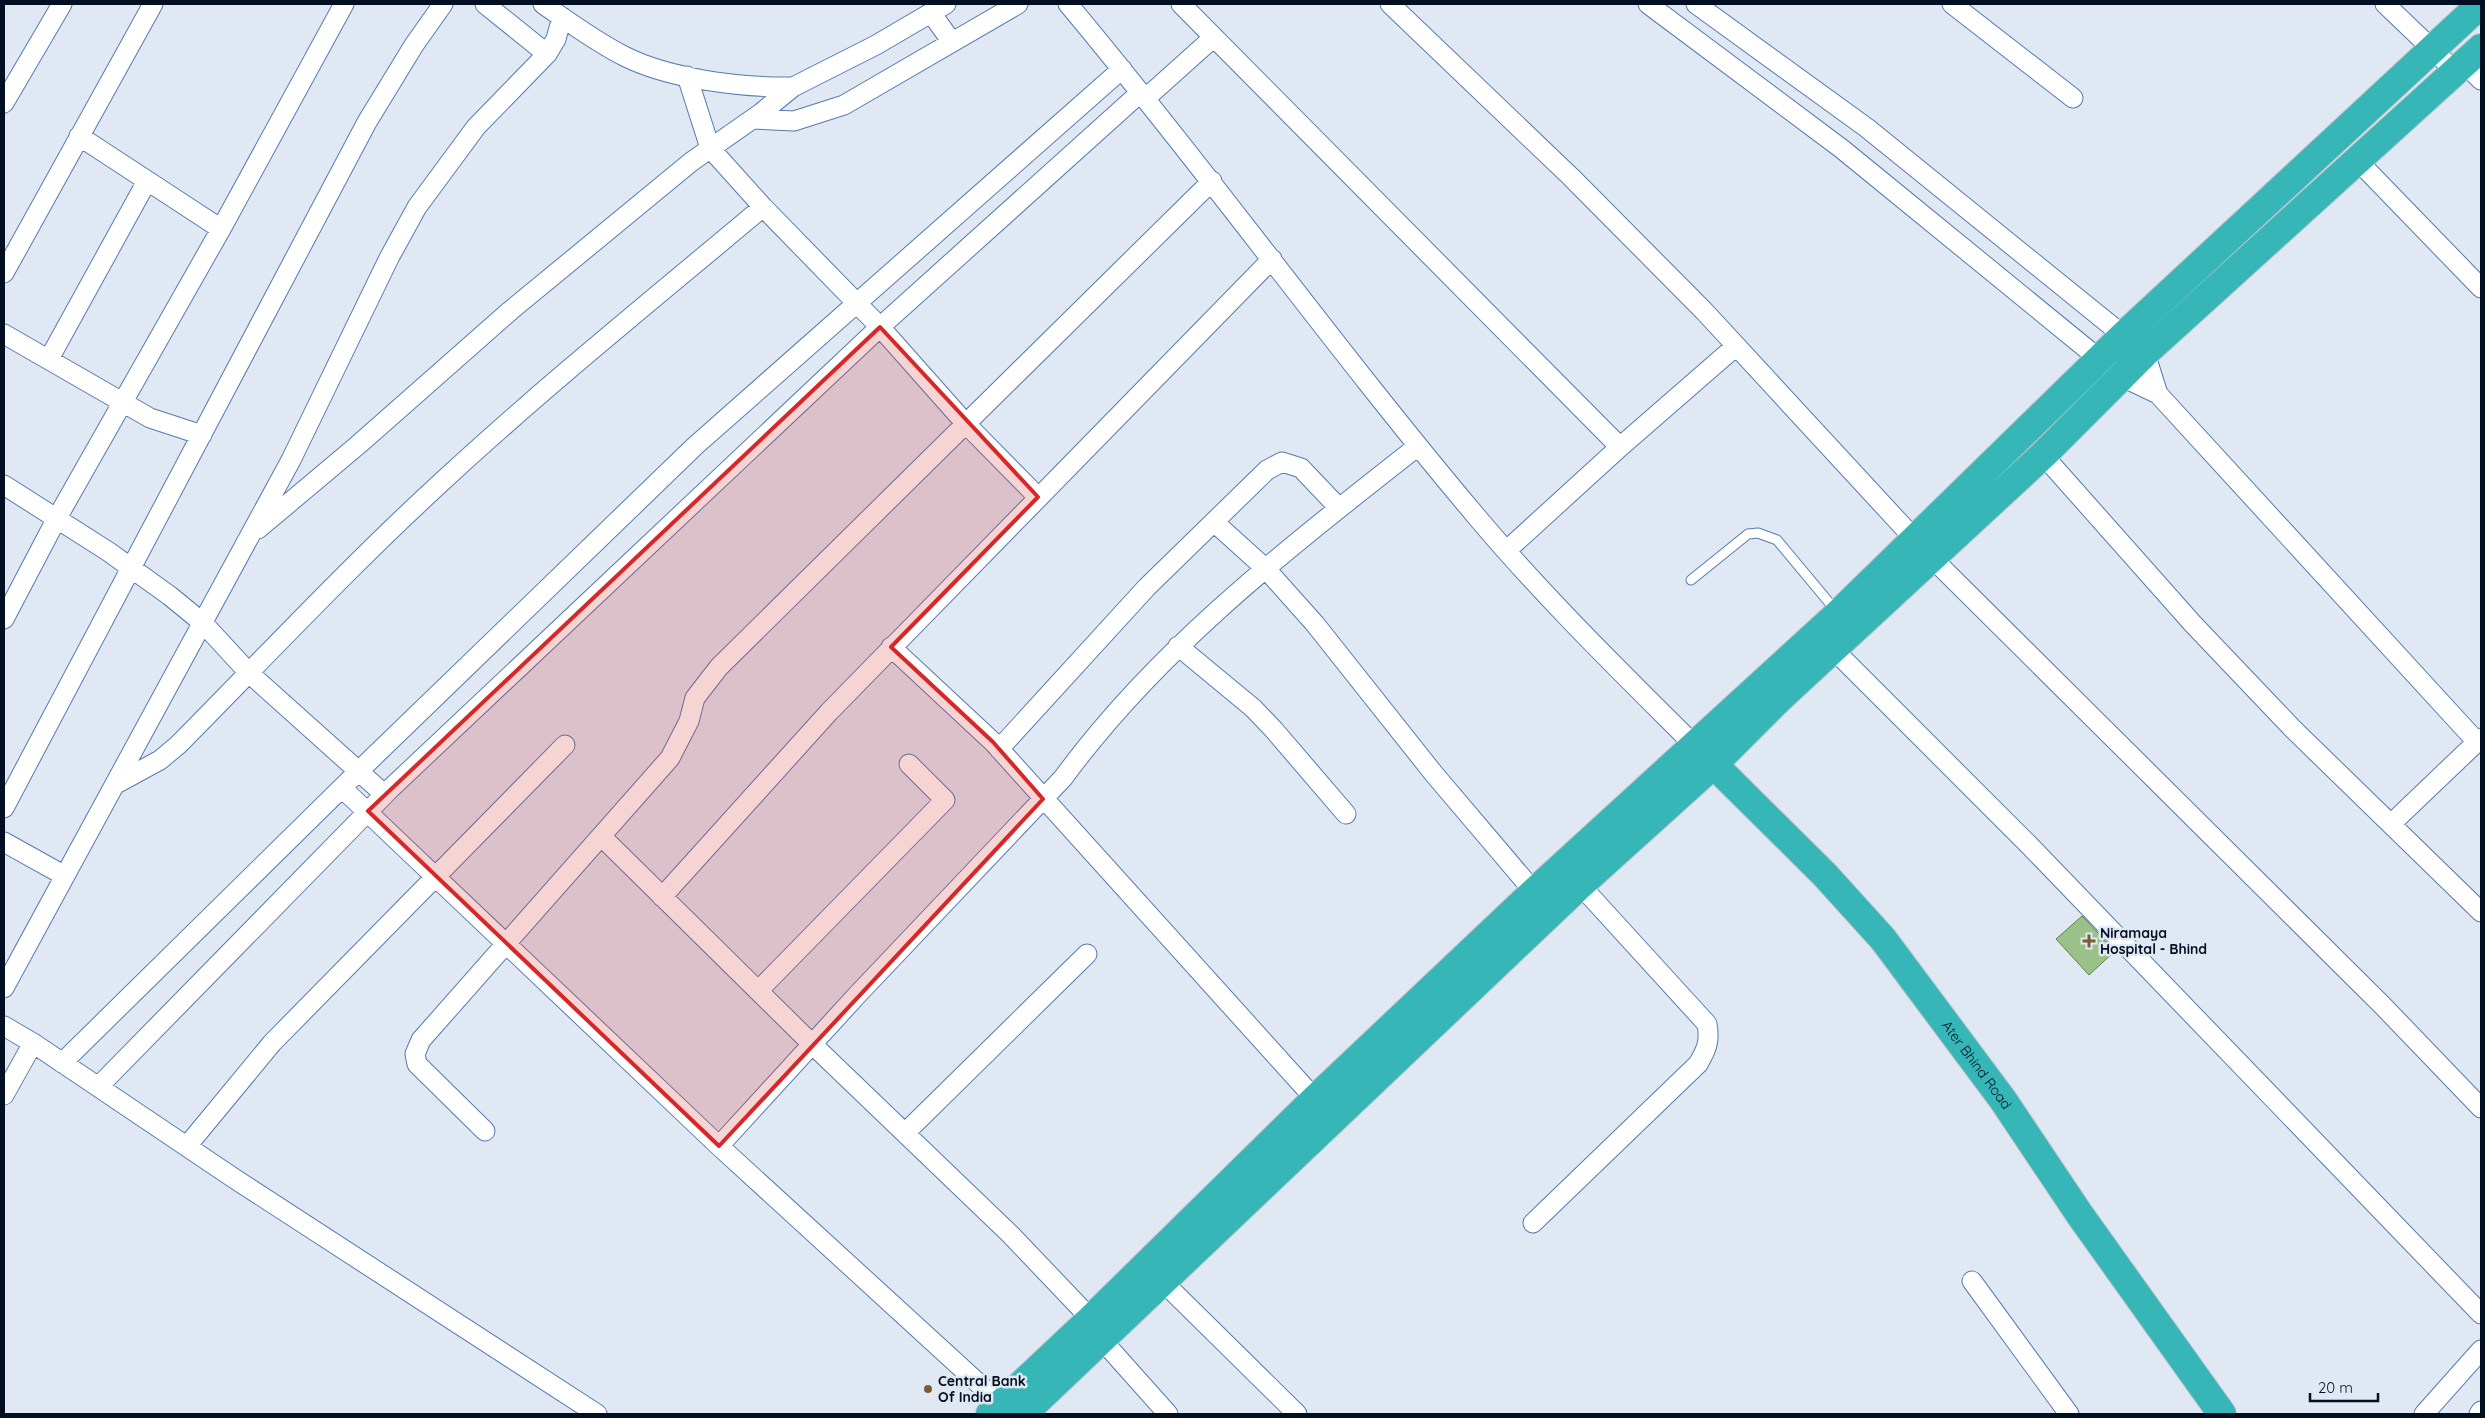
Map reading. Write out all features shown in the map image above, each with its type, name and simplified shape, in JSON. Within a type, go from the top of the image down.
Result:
[{"type":"highway","points":[[1924,549],[2043,455],[2110,368],[2123,336],[2481,4]]},
{"type":"highway","points":[[1004,1411],[1097,1329],[1543,902],[1704,755],[1924,549],[2110,368],[2144,353],[2358,161],[2471,66]]},
{"type":"highway","points":[[1704,755],[1833,649],[1846,622]]},
{"type":"highway","name":"Ater Bhind Road","points":[[1704,755],[1825,875],[1884,938],[1997,1092],[2080,1215],[2222,1414]]},
{"type":"highway","points":[[1155,1273],[1315,1099],[1543,902]]},
{"type":"street","points":[[4,103],[62,4]]},
{"type":"street","points":[[4,273],[153,4]]},
{"type":"street","points":[[4,619],[57,518],[221,229],[344,4]]},
{"type":"street","points":[[4,808],[368,122],[414,46],[444,4]]},
{"type":"street","points":[[484,4],[556,34],[647,66],[687,76],[786,92]]},
{"type":"street","points":[[543,4],[556,34]]},
{"type":"street","points":[[251,534],[358,445],[510,311],[653,192],[710,148],[757,116],[786,92],[876,45],[942,22],[1018,4]]},
{"type":"street","points":[[1068,4],[1144,95],[1418,446],[1506,552],[1612,663],[1704,755]]},
{"type":"street","points":[[1181,4],[1620,447]]},
{"type":"street","points":[[1390,4],[1571,177],[1736,346],[1924,549],[2383,1006],[2481,1108]]},
{"type":"street","points":[[1648,4],[1842,150],[2110,368],[2158,394],[2479,740],[2391,824]]},
{"type":"street","points":[[1696,4],[1867,128],[2144,353],[2158,394]]},
{"type":"street","points":[[1952,4],[2073,98]]},
{"type":"street","points":[[2385,4],[2433,50],[2471,66]]},
{"type":"street","points":[[757,116],[794,121],[844,105],[942,22]]},
{"type":"street","points":[[4,988],[291,460],[417,207],[476,127],[556,34]]},
{"type":"street","points":[[98,1087],[384,794],[880,327],[1144,95],[1214,37]]},
{"type":"street","points":[[62,1063],[359,771],[695,446],[1122,69]]},
{"type":"street","points":[[687,76],[710,148],[763,207],[880,327],[966,424],[1038,497]]},
{"type":"street","points":[[79,136],[221,229]]},
{"type":"street","points":[[2358,161],[2481,288]]},
{"type":"street","points":[[49,359],[147,181]]},
{"type":"street","points":[[485,1131],[417,1064],[414,1054],[421,1040],[507,945],[670,758],[690,721],[695,698],[706,682],[1212,181]]},
{"type":"street","points":[[116,784],[160,760],[178,745],[382,538],[448,477],[533,401],[763,207]]},
{"type":"street","points":[[662,897],[830,712],[891,648],[1272,259]]},
{"type":"street","points":[[4,334],[150,418],[202,435]]},
{"type":"street","points":[[1506,552],[1620,447],[1736,346]]},
{"type":"street","points":[[719,1146],[812,1044],[1063,778],[1092,739],[1178,646],[1209,616],[1265,568],[1418,446]]},
{"type":"street","points":[[2043,455],[2193,624],[2293,729],[2481,912]]},
{"type":"street","points":[[999,749],[1147,587],[1266,470],[1282,462],[1301,468],[1339,508]]},
{"type":"street","points":[[4,485],[132,568],[203,623],[249,673],[384,794]]},
{"type":"street","points":[[1214,522],[1265,568],[1315,624],[1434,774],[1543,902]]},
{"type":"street","points":[[1178,646],[1246,702],[1274,730],[1346,814]]},
{"type":"street","points":[[891,648],[999,749],[1315,1099]]},
{"type":"street","points":[[1833,649],[2029,845],[2481,1314]]},
{"type":"street","points":[[187,1146],[272,1043],[565,745]]},
{"type":"street","points":[[758,991],[945,800],[909,764]]},
{"type":"street","points":[[342,788],[719,1146],[1004,1411]]},
{"type":"street","points":[[601,836],[812,1044],[1011,1235],[1097,1329],[1168,1414]]},
{"type":"street","points":[[4,842],[66,876]]},
{"type":"street","points":[[1533,1222],[1698,1064],[1707,1050],[1710,1039],[1707,1024],[1571,876]]},
{"type":"street","points":[[905,1133],[1087,954]]},
{"type":"street","points":[[4,1026],[33,1043],[597,1414]]},
{"type":"street","points":[[4,1094],[33,1043]]},
{"type":"street","points":[[1155,1273],[1297,1414]]},
{"type":"street","points":[[1972,1281],[2069,1414]]},
{"type":"street","points":[[2424,1414],[2481,1350]]},
{"type":"lane","points":[[1691,580],[1748,534],[1758,532],[1777,540],[1846,622]]},
{"type":"highlighted area","points":[[880,327],[1038,497],[891,647],[993,742],[1043,799],[719,1146],[368,811]]},
{"type":"building","points":[[2082,916],[2115,951],[2089,975],[2056,939]]},
{"type":"place","name":"Niramaya Hospital - Bhind","points":[[2089,941]]},
{"type":"place","name":"Central Bank Of India","points":[[928,1389]]}]
